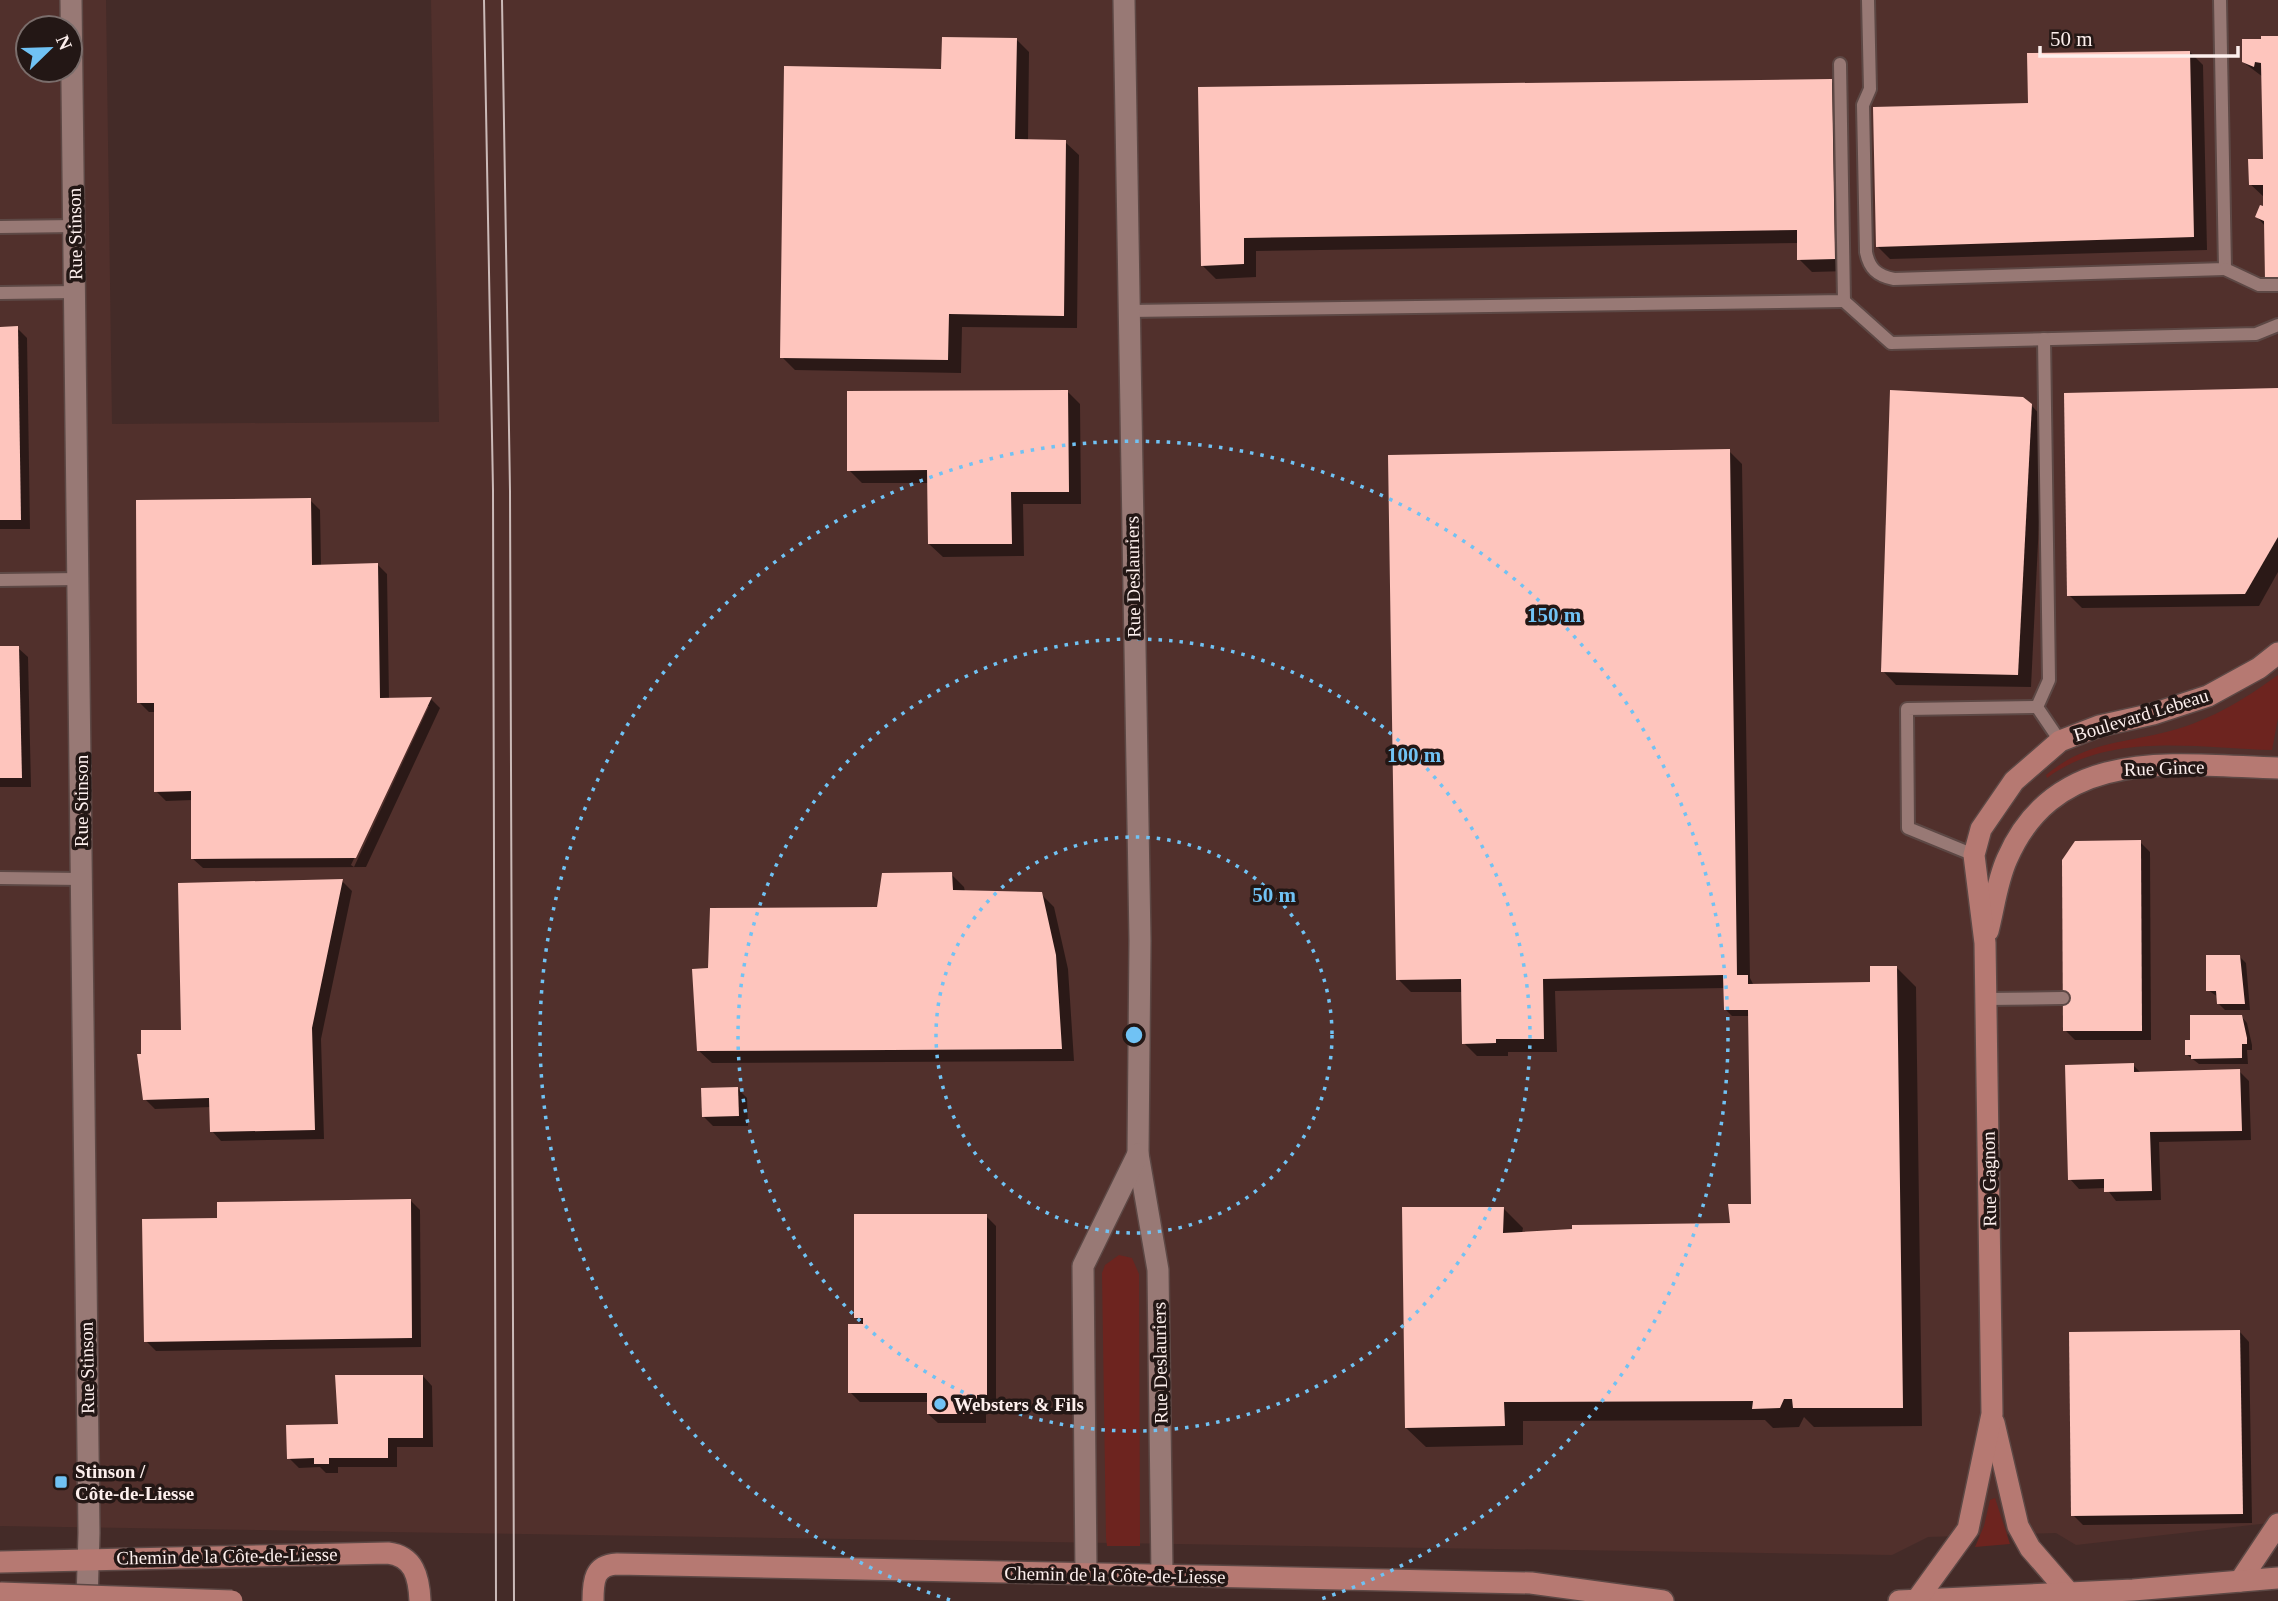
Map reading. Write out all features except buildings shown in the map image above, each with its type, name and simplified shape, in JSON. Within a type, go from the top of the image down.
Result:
[{"type":"street","name":"Rue Stinson","points":[[71,0],[90,1560],[86,1601]]},
{"type":"street","name":"Rue Deslauriers","points":[[1124,0],[1140,941],[1138,1154],[1158,1270],[1163,1574]]},
{"type":"street","name":"Boulevard Lebeau","points":[[1985,943],[1974,855],[1981,829],[1998,802],[2030,764],[2060,741],[2099,726],[2153,714],[2208,696],[2259,668],[2278,653]]},
{"type":"street","name":"Rue Gince","points":[[1985,943],[2006,860],[2039,811],[2075,783],[2094,775],[2132,766],[2278,768]]},
{"type":"street","name":"Rue Gagnon","points":[[1985,943],[1992,1414],[2018,1526],[2030,1548],[2069,1593]]},
{"type":"street","name":"Rue Deslauriers","points":[[1086,1572],[1083,1266],[1138,1154]]},
{"type":"street","name":"Rue Gagnon","points":[[1916,1601],[1968,1529],[1992,1414]]},
{"type":"street","points":[[2240,1581],[2278,1524]]},
{"type":"street","name":"Chemin de la Côte-de-Liesse","points":[[0,1562],[387,1553],[401,1555],[414,1568],[420,1601]]},
{"type":"street","name":"Chemin de la Côte-de-Liesse","points":[[593,1601],[595,1577],[600,1569],[611,1564],[1531,1583],[1663,1601]]},
{"type":"street","points":[[1899,1601],[2069,1593],[2278,1578]]},
{"type":"street","name":"Chemin de la Côte-de-Liesse","points":[[0,1593],[232,1601]]},
{"type":"lane","points":[[1868,0],[1870,89],[1863,105],[1866,252],[1869,264],[1877,273],[1894,279],[2225,268],[2259,285],[2278,285]]},
{"type":"lane","points":[[2220,0],[2225,268]]},
{"type":"lane","points":[[1840,64],[1844,301]]},
{"type":"lane","points":[[0,227],[75,226]]},
{"type":"lane","points":[[0,293],[76,292]]},
{"type":"lane","points":[[1129,311],[1844,301],[1891,343],[2256,334],[2278,325]]},
{"type":"lane","points":[[2038,707],[2049,680],[2044,339]]},
{"type":"lane","points":[[0,580],[78,579]]},
{"type":"lane","points":[[2038,707],[2060,741]]},
{"type":"lane","points":[[1974,855],[1908,828],[1907,709],[2038,707]]},
{"type":"lane","points":[[0,878],[81,878]]},
{"type":"lane","points":[[1986,999],[2063,998]]},
{"type":"shaded area","points":[[0,0],[106,0],[112,424],[439,422],[431,0],[2278,0],[2278,1522],[2076,1545],[2056,1533],[1928,1537],[1892,1555],[0,1526]]},
{"type":"shaded area","points":[[2278,675],[2278,718],[2272,750],[2185,746],[2126,748],[2071,763],[2047,778],[2046,775],[2074,756],[2115,743],[2178,729],[2209,717],[2251,694]]},
{"type":"shaded area","points":[[1119,1255],[1132,1258],[1139,1274],[1140,1546],[1107,1546],[1106,1538],[1102,1273],[1105,1265]]},
{"type":"shaded area","points":[[1995,1498],[2010,1544],[1975,1547],[1984,1526],[1990,1500]]},
{"type":"tram line","points":[[484,0],[493,490],[496,1601]]},
{"type":"tram line","points":[[502,0],[510,491],[514,1601]]},
{"type":"place","name":"Websters & Fils","points":[[940,1404]]},
{"type":"place","name":"Stinson / Côte-de-Liesse","points":[[61,1482]]}]
